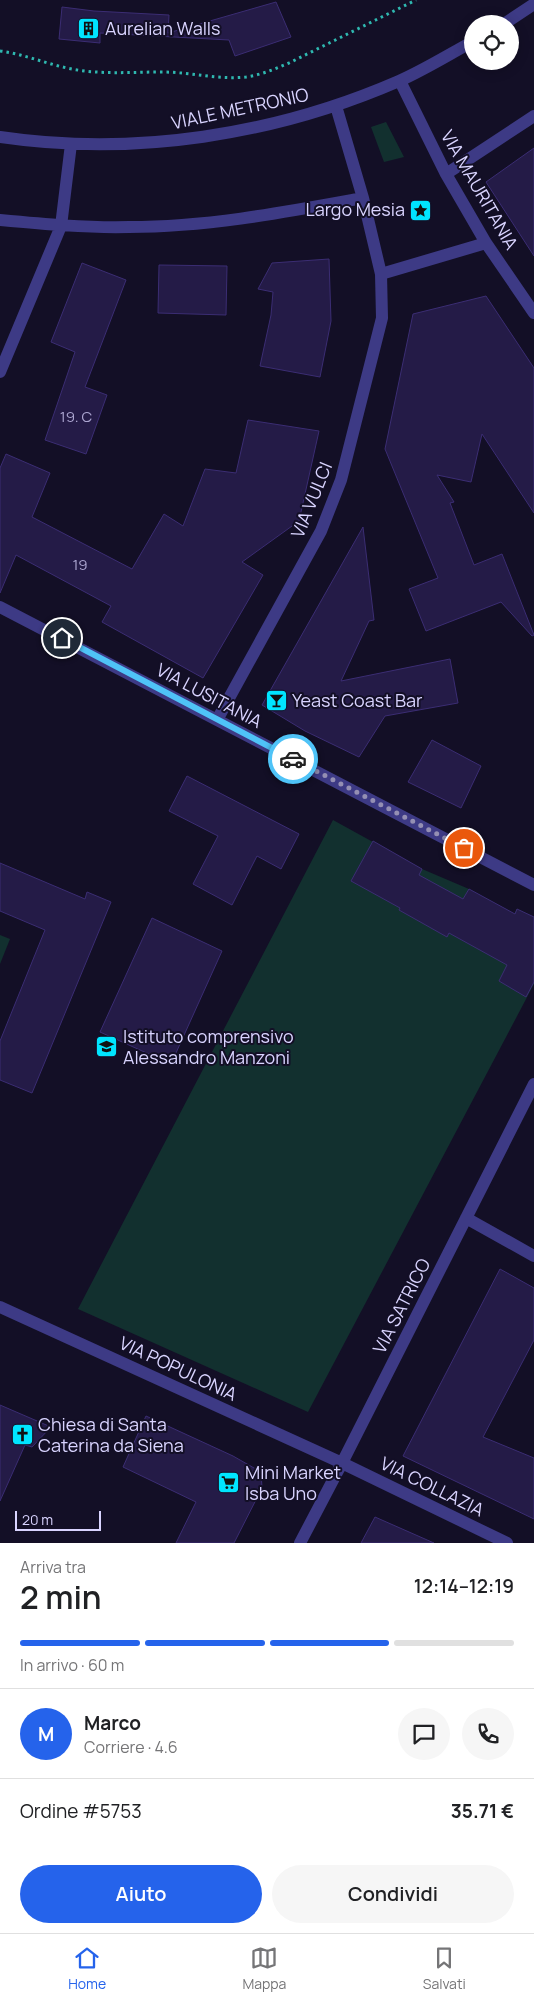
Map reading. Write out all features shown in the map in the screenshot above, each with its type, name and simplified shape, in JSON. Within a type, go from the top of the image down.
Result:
[{"type":"street","points":[[518,15],[534,4]]},
{"type":"street","name":"VIALE METRONIO","points":[[0,137],[71,144],[154,143],[225,133],[336,106],[400,81],[464,46]]},
{"type":"street","name":"VIA MAURITANIA","points":[[400,81],[446,174],[486,243],[534,313]]},
{"type":"street","points":[[336,106],[363,198],[381,274],[486,243]]},
{"type":"street","points":[[446,174],[534,116]]},
{"type":"street","points":[[0,372],[61,226],[71,144]]},
{"type":"street","points":[[0,220],[61,226],[130,228],[212,222],[288,212],[363,198]]},
{"type":"street","name":"VIA VULCI","points":[[218,720],[321,531],[341,480],[382,318],[381,274]]},
{"type":"street","name":"VIA LUSITANIA","points":[[0,607],[534,884]]},
{"type":"street","name":"VIA SATRICO","points":[[300,1543],[534,1084]]},
{"type":"street","points":[[466,1218],[534,1256]]},
{"type":"street","name":"VIA POPULONIA","points":[[0,1307],[342,1463]]},
{"type":"street","name":"VIA COLLAZIA","points":[[342,1463],[507,1543]]},
{"type":"path","points":[[0,51],[66,68],[100,74],[164,72],[245,77],[270,71],[289,63],[416,0]]},
{"type":"green space","points":[[386,122],[404,157],[384,162],[371,127]]},
{"type":"green space","points":[[333,820],[422,869],[469,889],[514,914],[517,909],[534,917],[534,984],[308,1412],[78,1309]]},
{"type":"green space","points":[[0,935],[10,939],[0,964]]},
{"type":"building","name":"Aurelian Walls","points":[[276,2],[291,37],[235,56],[229,40],[100,33],[100,43],[59,39],[62,7],[94,11],[169,15],[168,33]]},
{"type":"building","points":[[534,148],[534,256],[486,182]]},
{"type":"building","points":[[329,259],[331,321],[320,377],[260,366],[271,315],[273,292],[258,289],[272,263]]},
{"type":"building","points":[[82,263],[126,280],[85,387],[107,395],[86,454],[45,440],[75,352],[51,342]]},
{"type":"building","points":[[159,265],[227,266],[226,315],[158,313]]},
{"type":"building","points":[[486,296],[534,368],[534,513],[482,434],[471,482],[437,475],[454,502],[450,503],[474,565],[502,554],[534,635],[532,636],[501,602],[426,631],[409,589],[438,578],[385,449],[413,314]]},
{"type":"building","points":[[248,420],[319,431],[299,521],[242,562],[263,575],[203,678],[102,622],[111,606],[16,555],[0,593],[0,468],[6,454],[50,473],[32,517],[132,569],[164,514],[183,526],[205,469],[236,473]]},
{"type":"building","points":[[363,527],[374,620],[369,621],[341,681],[450,659],[458,703],[385,716],[359,757],[305,731],[262,705]]},
{"type":"building","points":[[432,740],[481,766],[461,808],[408,782]]},
{"type":"building","points":[[187,776],[299,834],[281,869],[257,856],[232,905],[193,884],[218,836],[169,811]]},
{"type":"building","points":[[373,841],[422,869],[419,875],[463,899],[469,889],[515,914],[517,909],[534,917],[534,982],[526,997],[499,981],[507,965],[449,933],[447,937],[351,881]]},
{"type":"building","points":[[0,863],[85,899],[87,892],[111,902],[32,1093],[0,1080],[0,1041],[45,930],[0,911]]},
{"type":"building","points":[[152,918],[222,951],[171,1064],[100,1032]]},
{"type":"building","points":[[500,1269],[534,1288],[534,1340],[483,1437],[534,1458],[534,1519],[403,1456]]},
{"type":"building","name":"Chiesa di Santa Caterina da Siena","points":[[0,1405],[51,1427],[32,1447],[25,1445],[0,1501]]},
{"type":"building","points":[[146,1416],[233,1456],[261,1472],[262,1488],[234,1543],[176,1543],[196,1502],[123,1467]]},
{"type":"building","points":[[375,1517],[434,1543],[361,1543]]},
{"type":"way so far","points":[[293,759],[464,848]]},
{"type":"place","name":"Aurelian Walls","points":[[89,29]]},
{"type":"place","name":"Largo Mesia","points":[[421,210]]},
{"type":"place","name":"Yeast Coast Bar","points":[[276,701]]},
{"type":"place","name":"Istituto comprensivo Alessandro Manzoni","points":[[107,1047]]},
{"type":"place","name":"Chiesa di Santa Caterina da Siena","points":[[22,1435]]},
{"type":"place","name":"Mini Market Isba Uno","points":[[229,1483]]},
{"type":"route","points":[[62,638],[293,759]]}]
